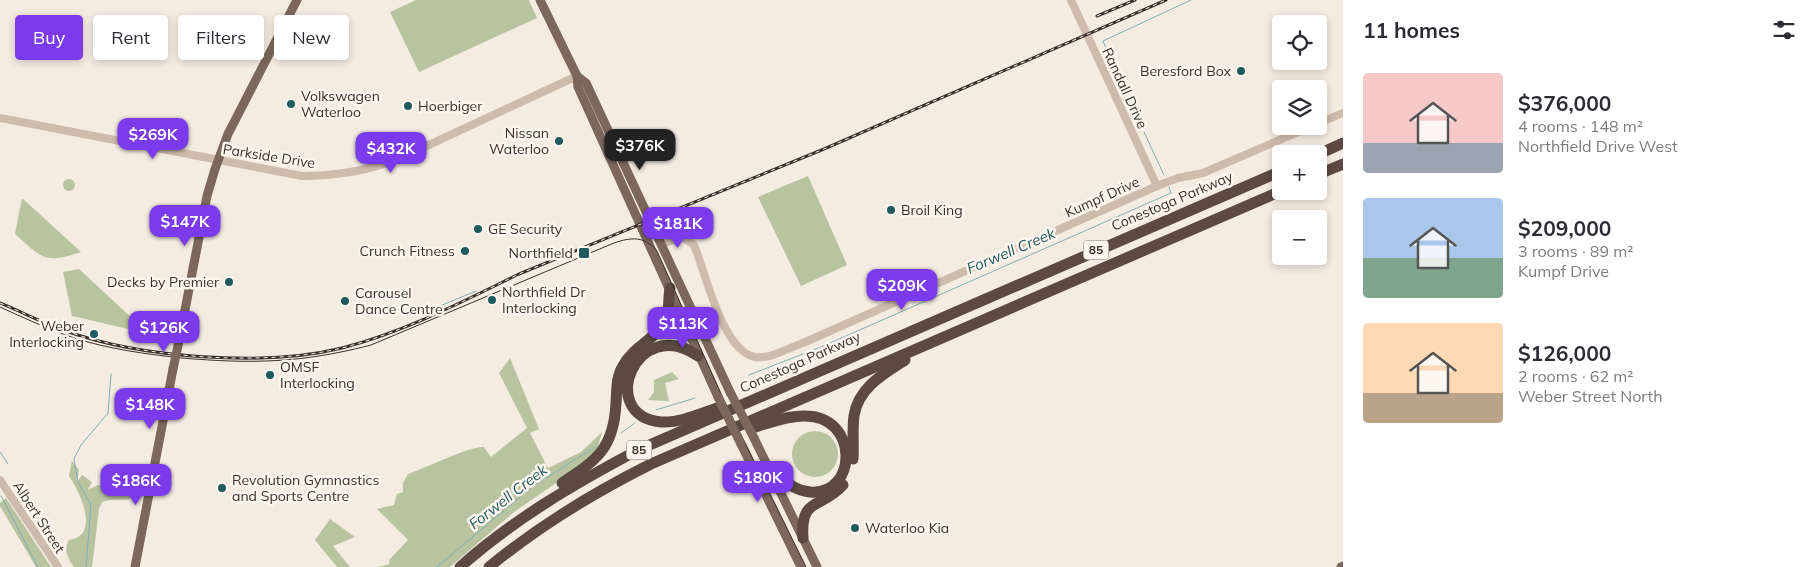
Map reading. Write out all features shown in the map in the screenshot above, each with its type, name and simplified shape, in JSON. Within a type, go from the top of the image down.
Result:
[{"type":"highway","points":[[1327,150],[1343,143]]},
{"type":"highway","points":[[1327,171],[1343,164]]},
{"type":"highway","name":"Conestoga Parkway","points":[[460,567],[504,530],[578,482],[638,450],[1272,175]]},
{"type":"highway","name":"85","points":[[489,567],[564,511],[608,485],[934,340],[1052,292],[1272,195]]},
{"type":"highway","points":[[504,530],[519,514],[590,464],[603,452],[611,436],[616,419],[617,384],[622,366],[634,350],[663,324],[668,308],[670,288]]},
{"type":"highway","points":[[803,538],[803,518],[807,511],[839,490],[850,474],[853,457],[854,415],[859,399],[879,377],[934,340]]},
{"type":"highway","points":[[698,356],[685,348],[671,347],[646,352],[636,361],[627,382],[629,397],[636,410],[654,420],[673,421],[784,386]]},
{"type":"highway","points":[[690,447],[781,419],[804,416],[828,422],[843,437],[847,454],[844,469],[836,483],[826,489],[812,492],[800,490],[788,485],[770,470]]},
{"type":"main road","points":[[135,567],[208,196],[218,161],[237,117],[297,0]]},
{"type":"main road","points":[[540,0],[576,76],[578,87],[608,156],[670,288],[698,356],[801,567]]},
{"type":"main road","points":[[576,76],[586,83],[730,392],[817,567]]},
{"type":"main road","points":[[608,156],[615,146]]},
{"type":"main road","points":[[634,212],[644,207]]},
{"type":"street","name":"Randall Drive","points":[[1071,0],[1157,186]]},
{"type":"street","name":"Parkside Drive","points":[[0,118],[302,176],[334,176],[355,173],[403,157],[576,76]]},
{"type":"street","points":[[1327,120],[1343,113]]},
{"type":"street","name":"Kumpf Drive","points":[[662,244],[682,238],[694,245],[710,294],[730,335],[746,354],[765,357],[1157,186],[1178,178],[1203,173],[1291,135]]},
{"type":"street","name":"Albert Street","points":[[0,480],[58,567]]},
{"type":"green space","points":[[416,0],[529,0],[537,18],[419,72],[390,12]]},
{"type":"green space","points":[[413,138],[418,139],[420,144],[405,151],[403,145]]},
{"type":"green space","points":[[808,176],[847,265],[801,286],[758,197]]},
{"type":"green space","points":[[67,179],[71,179],[75,185],[71,191],[67,191],[63,187],[63,183]]},
{"type":"green space","points":[[22,198],[81,252],[59,258],[45,257],[38,254],[15,234]]},
{"type":"green space","points":[[79,269],[135,321],[167,338],[72,316],[63,272]]},
{"type":"green space","points":[[510,358],[539,429],[530,433],[548,468],[581,452],[602,432],[597,450],[585,463],[514,512],[450,567],[378,567],[390,564],[389,560],[408,540],[377,509],[394,505],[397,494],[403,492],[403,483],[408,474],[478,447],[484,447],[491,457],[527,428],[499,373]]},
{"type":"green space","points":[[672,372],[679,379],[665,383],[669,401],[648,400],[654,392],[654,380]]},
{"type":"green space","points":[[810,431],[820,431],[834,441],[838,454],[834,467],[828,473],[820,477],[810,477],[796,467],[792,459],[792,449],[802,435]]},
{"type":"green space","points":[[72,461],[79,470],[77,482],[82,475],[92,482],[88,490],[98,485],[120,494],[127,490],[131,492],[130,499],[102,502],[99,509],[92,567],[74,567],[67,554],[67,543],[69,540],[79,537],[84,531],[86,522],[82,502],[69,476]]},
{"type":"green space","points":[[6,498],[51,567],[36,567],[0,506],[0,503]]},
{"type":"green space","points":[[330,519],[355,537],[333,546],[350,567],[337,567],[315,540]]},
{"type":"waterway","name":"Forwell Creek","points":[[1140,126],[1103,41],[1191,0]]},
{"type":"waterway","name":"Forwell Creek","points":[[1144,132],[1164,175]]},
{"type":"waterway","name":"Forwell Creek","points":[[749,375],[821,347],[1171,193],[1169,187]]},
{"type":"waterway","points":[[428,311],[476,291]]},
{"type":"waterway","points":[[86,567],[91,505],[78,482],[74,459],[81,445],[108,413],[111,374]]},
{"type":"waterway","name":"Forwell Creek","points":[[656,410],[695,398]]},
{"type":"waterway","name":"Forwell Creek","points":[[621,433],[635,423]]},
{"type":"waterway","name":"Forwell Creek","points":[[437,567],[533,486],[595,447]]},
{"type":"waterway","points":[[0,452],[8,464]]},
{"type":"waterway","points":[[1,496],[38,567]]},
{"type":"tram line","points":[[0,307],[74,338],[127,351],[182,358],[231,361],[299,359],[371,345],[614,243],[632,239],[643,240],[657,251],[722,396],[806,567]]},
{"type":"railway","points":[[1097,16],[1135,0]]},
{"type":"railway","points":[[0,303],[66,331],[130,348],[166,353],[203,357],[277,357],[311,354],[342,348],[410,325],[519,274],[824,149],[1166,0]]},
{"type":"place","name":"Beresford Box","points":[[1241,71]]},
{"type":"place","name":"Volkswagen Waterloo","points":[[291,104]]},
{"type":"place","name":"Hoerbiger","points":[[408,106]]},
{"type":"place","name":"Nissan Waterloo","points":[[559,141]]},
{"type":"place","name":"Broil King","points":[[891,210]]},
{"type":"place","name":"GE Security","points":[[478,229]]},
{"type":"place","name":"Crunch Fitness","points":[[465,251]]},
{"type":"place","name":"Northfield","points":[[584,253]]},
{"type":"place","name":"Decks by Premier","points":[[229,282]]},
{"type":"place","name":"Northfield Dr Interlocking","points":[[492,300]]},
{"type":"place","name":"Carousel Dance Centre","points":[[345,301]]},
{"type":"place","name":"Weber Interlocking","points":[[94,334]]},
{"type":"place","name":"OMSF Interlocking","points":[[270,375]]},
{"type":"place","name":"Revolution Gymnastics and Sports Centre","points":[[222,488]]},
{"type":"place","name":"Waterloo Kia","points":[[855,528]]}]
